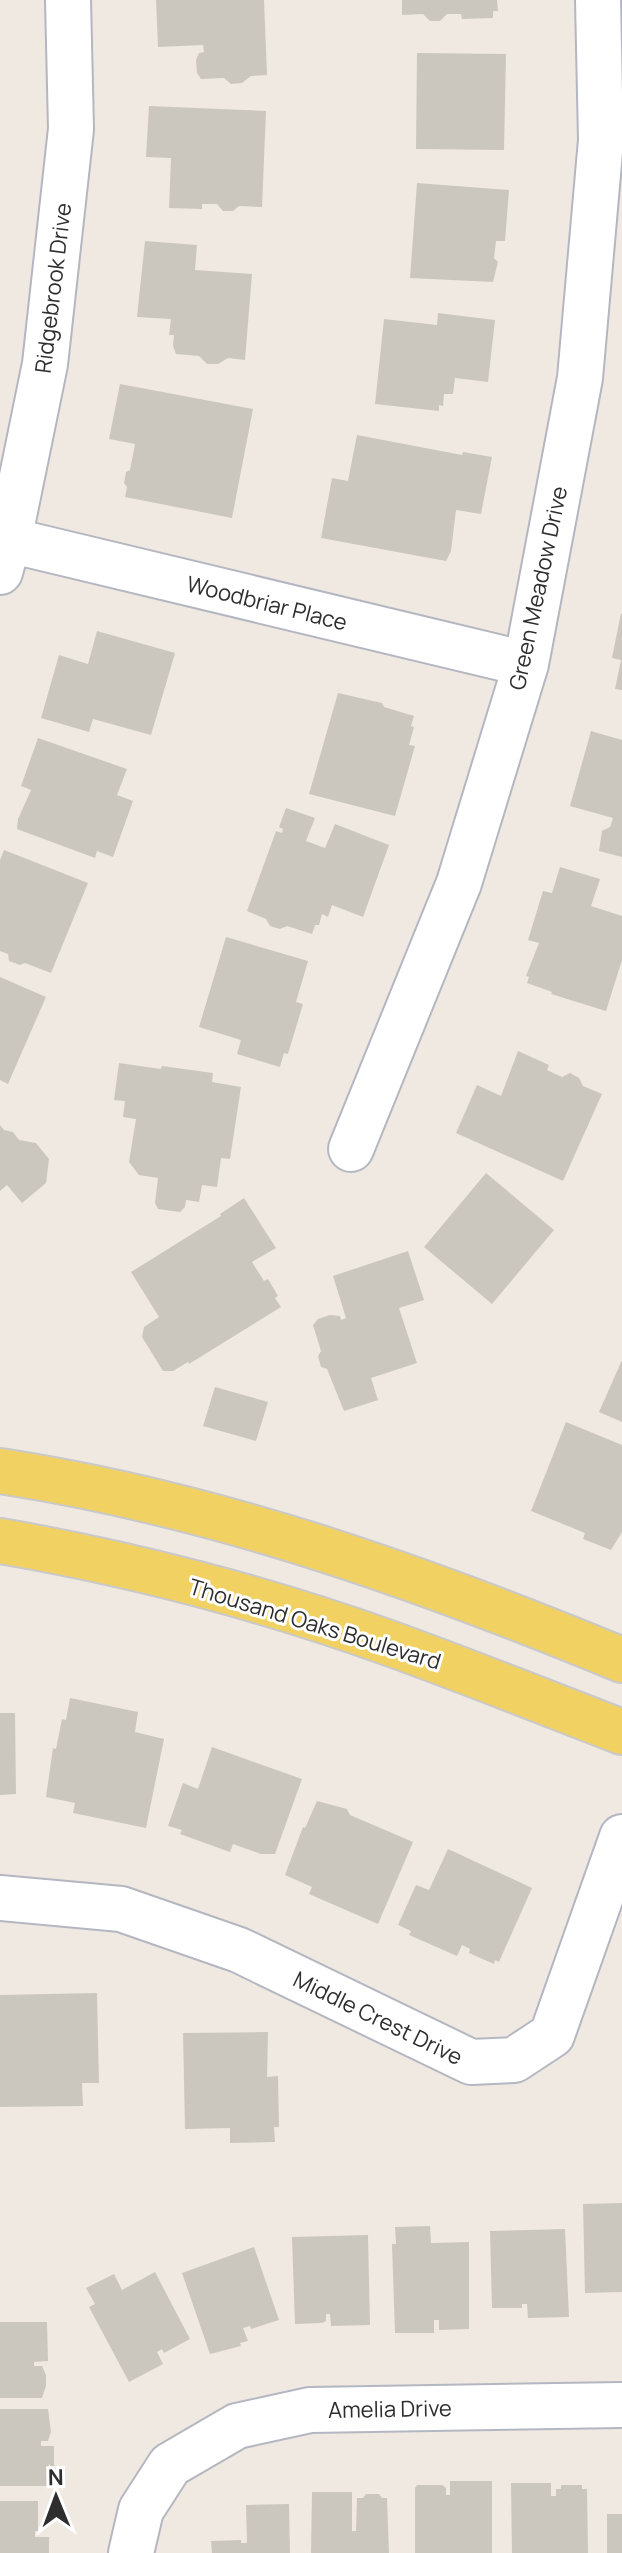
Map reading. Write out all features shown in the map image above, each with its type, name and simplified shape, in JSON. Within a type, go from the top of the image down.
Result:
[{"type":"main road","points":[[0,1471],[201,1513],[349,1556],[487,1604],[622,1660]]},
{"type":"main road","name":"Thousand Oaks Boulevard","points":[[0,1541],[118,1566],[263,1603],[387,1642],[622,1732]]},
{"type":"street","name":"Ridgebrook Drive","points":[[4,556],[47,349],[71,129],[68,0]]},
{"type":"street","name":"Green Meadow Drive","points":[[351,1149],[459,883],[526,664],[580,378],[612,140],[598,0]]},
{"type":"street","name":"Woodbriar Place","points":[[4,556],[526,664]]},
{"type":"street","name":"Middle Crest Drive","points":[[0,1898],[121,1909],[239,1950],[471,2062],[514,2060],[552,2035],[622,1837]]},
{"type":"street","name":"Amelia Drive","points":[[131,2553],[141,2510],[170,2465],[237,2426],[310,2410],[622,2405]]},
{"type":"building","points":[[156,0],[264,0],[267,75],[251,76],[242,83],[231,84],[224,78],[201,79],[196,60],[199,53],[204,52],[203,45],[158,47]]},
{"type":"building","points":[[402,0],[497,0],[498,11],[493,11],[493,18],[462,19],[461,14],[447,14],[440,21],[430,21],[423,14],[402,15]]},
{"type":"building","points":[[417,53],[506,54],[504,150],[416,149]]},
{"type":"building","points":[[149,106],[266,111],[262,207],[239,206],[233,211],[223,211],[217,204],[202,204],[202,209],[169,208],[171,158],[146,157]]},
{"type":"building","points":[[417,183],[509,190],[505,241],[496,241],[494,258],[498,262],[493,282],[410,278]]},
{"type":"building","points":[[145,241],[197,245],[195,270],[252,274],[245,360],[228,358],[218,364],[207,364],[199,356],[176,354],[174,335],[169,335],[171,319],[137,317]]},
{"type":"building","points":[[438,313],[495,320],[488,382],[455,378],[453,394],[444,394],[443,406],[439,405],[439,411],[375,404],[384,319],[437,325]]},
{"type":"building","points":[[120,384],[253,409],[232,518],[125,497],[126,472],[130,470],[135,444],[109,439]]},
{"type":"building","points":[[357,435],[462,455],[463,452],[492,457],[481,514],[456,510],[451,551],[446,561],[321,538],[332,478],[348,481]]},
{"type":"building","points":[[621,613],[622,690],[615,689],[621,660],[612,658]]},
{"type":"building","points":[[97,631],[175,653],[151,735],[93,719],[89,732],[41,718],[59,655],[88,664]]},
{"type":"building","points":[[338,693],[382,703],[384,707],[414,716],[409,745],[415,746],[395,816],[309,794]]},
{"type":"building","points":[[591,731],[622,740],[622,857],[599,851],[602,831],[610,827],[613,818],[570,806]]},
{"type":"building","points":[[38,738],[127,769],[117,795],[133,801],[113,857],[97,851],[95,858],[17,829],[18,819],[31,790],[21,786]]},
{"type":"building","points":[[286,808],[315,818],[306,841],[325,848],[335,824],[389,845],[363,917],[332,905],[328,917],[322,914],[312,934],[287,926],[280,929],[270,926],[266,919],[247,911],[276,831],[282,833],[283,829],[279,827]]},
{"type":"building","points":[[4,850],[88,883],[51,973],[25,963],[20,965],[9,961],[8,954],[0,951],[0,860]]},
{"type":"building","points":[[560,867],[600,879],[591,906],[622,916],[622,960],[606,1011],[527,983],[529,977],[526,976],[539,943],[528,940],[543,891],[552,893]]},
{"type":"building","points":[[226,937],[308,961],[296,1002],[303,1004],[288,1054],[284,1053],[280,1067],[237,1054],[241,1040],[199,1027]]},
{"type":"building","points":[[0,977],[46,997],[8,1084],[0,1080]]},
{"type":"building","points":[[518,1051],[549,1065],[547,1070],[562,1077],[570,1073],[579,1078],[583,1086],[602,1094],[563,1181],[456,1133],[477,1085],[501,1096]]},
{"type":"building","points":[[119,1063],[213,1073],[212,1082],[241,1087],[230,1159],[221,1158],[217,1187],[202,1185],[199,1202],[186,1200],[180,1212],[158,1209],[155,1203],[158,1178],[139,1175],[129,1162],[136,1119],[123,1117],[125,1101],[114,1100]]},
{"type":"building","points":[[0,1125],[4,1130],[13,1132],[19,1140],[36,1143],[49,1159],[46,1183],[22,1203],[7,1185],[0,1191]]},
{"type":"building","points":[[486,1173],[554,1230],[492,1304],[424,1247]]},
{"type":"building","points":[[244,1198],[276,1248],[252,1262],[264,1281],[268,1279],[281,1307],[189,1364],[173,1371],[163,1371],[142,1337],[144,1327],[159,1317],[131,1272],[221,1216]]},
{"type":"building","points":[[408,1251],[424,1300],[399,1308],[417,1363],[371,1378],[378,1400],[344,1411],[327,1369],[321,1367],[318,1356],[321,1351],[313,1325],[318,1319],[330,1315],[340,1316],[341,1320],[346,1318],[333,1276]]},
{"type":"building","points":[[622,1360],[622,1422],[599,1412]]},
{"type":"building","points":[[215,1387],[268,1402],[256,1441],[203,1426]]},
{"type":"building","points":[[566,1422],[622,1445],[622,1532],[611,1550],[583,1539],[585,1533],[531,1511]]},
{"type":"building","points":[[70,1698],[138,1712],[135,1732],[164,1739],[146,1828],[73,1813],[75,1803],[46,1797],[53,1748],[56,1749],[62,1719],[66,1720]]},
{"type":"building","points":[[0,1713],[15,1713],[16,1794],[0,1795]]},
{"type":"building","points":[[212,1747],[302,1779],[275,1854],[261,1854],[233,1844],[230,1852],[180,1834],[182,1830],[168,1826],[183,1783],[198,1789]]},
{"type":"building","points":[[317,1801],[347,1809],[350,1815],[413,1842],[378,1924],[309,1894],[312,1887],[285,1875],[303,1827]]},
{"type":"building","points":[[448,1849],[532,1888],[499,1962],[495,1960],[494,1964],[469,1953],[470,1949],[462,1945],[457,1956],[409,1935],[411,1931],[398,1925],[416,1885],[429,1890]]},
{"type":"building","points":[[97,1993],[99,2083],[82,2083],[83,2106],[0,2107],[0,1995]]},
{"type":"building","points":[[268,2032],[267,2077],[278,2076],[279,2127],[274,2127],[275,2142],[230,2143],[230,2128],[185,2129],[183,2033]]},
{"type":"building","points":[[622,2203],[622,2292],[585,2293],[583,2204]]},
{"type":"building","points":[[430,2226],[431,2243],[469,2242],[469,2329],[439,2330],[439,2320],[434,2320],[434,2333],[395,2333],[392,2244],[396,2244],[395,2227]]},
{"type":"building","points":[[565,2229],[569,2317],[528,2318],[527,2304],[522,2304],[522,2308],[492,2308],[490,2231]]},
{"type":"building","points":[[368,2235],[370,2325],[331,2326],[330,2314],[326,2314],[326,2321],[322,2323],[295,2324],[292,2237]]},
{"type":"building","points":[[254,2247],[279,2320],[251,2329],[250,2326],[243,2328],[248,2341],[240,2343],[241,2346],[210,2354],[182,2273]]},
{"type":"building","points":[[155,2272],[190,2339],[164,2353],[162,2349],[157,2352],[163,2364],[129,2382],[89,2307],[95,2304],[86,2288],[114,2274],[122,2290]]},
{"type":"building","points":[[0,2322],[47,2322],[48,2361],[34,2362],[34,2366],[42,2366],[46,2375],[42,2398],[0,2398]]},
{"type":"building","points":[[0,2409],[48,2409],[51,2432],[48,2441],[41,2441],[41,2446],[54,2446],[54,2486],[0,2486]]},
{"type":"building","points":[[450,2481],[492,2481],[492,2553],[415,2553],[415,2488],[417,2485],[442,2485],[446,2488],[446,2495],[450,2495]]},
{"type":"building","points":[[511,2483],[551,2483],[551,2496],[556,2496],[556,2489],[561,2489],[561,2485],[582,2485],[582,2489],[587,2489],[588,2553],[512,2553]]},
{"type":"building","points":[[312,2492],[352,2492],[352,2531],[356,2531],[357,2498],[379,2494],[387,2498],[389,2553],[311,2553]]},
{"type":"building","points":[[0,2501],[38,2501],[38,2531],[35,2531],[35,2537],[49,2537],[49,2553],[0,2553]]},
{"type":"building","points":[[289,2504],[290,2553],[212,2553],[211,2541],[241,2540],[241,2543],[247,2543],[246,2505]]},
{"type":"building","points":[[607,2514],[622,2514],[622,2553],[607,2553]]}]
